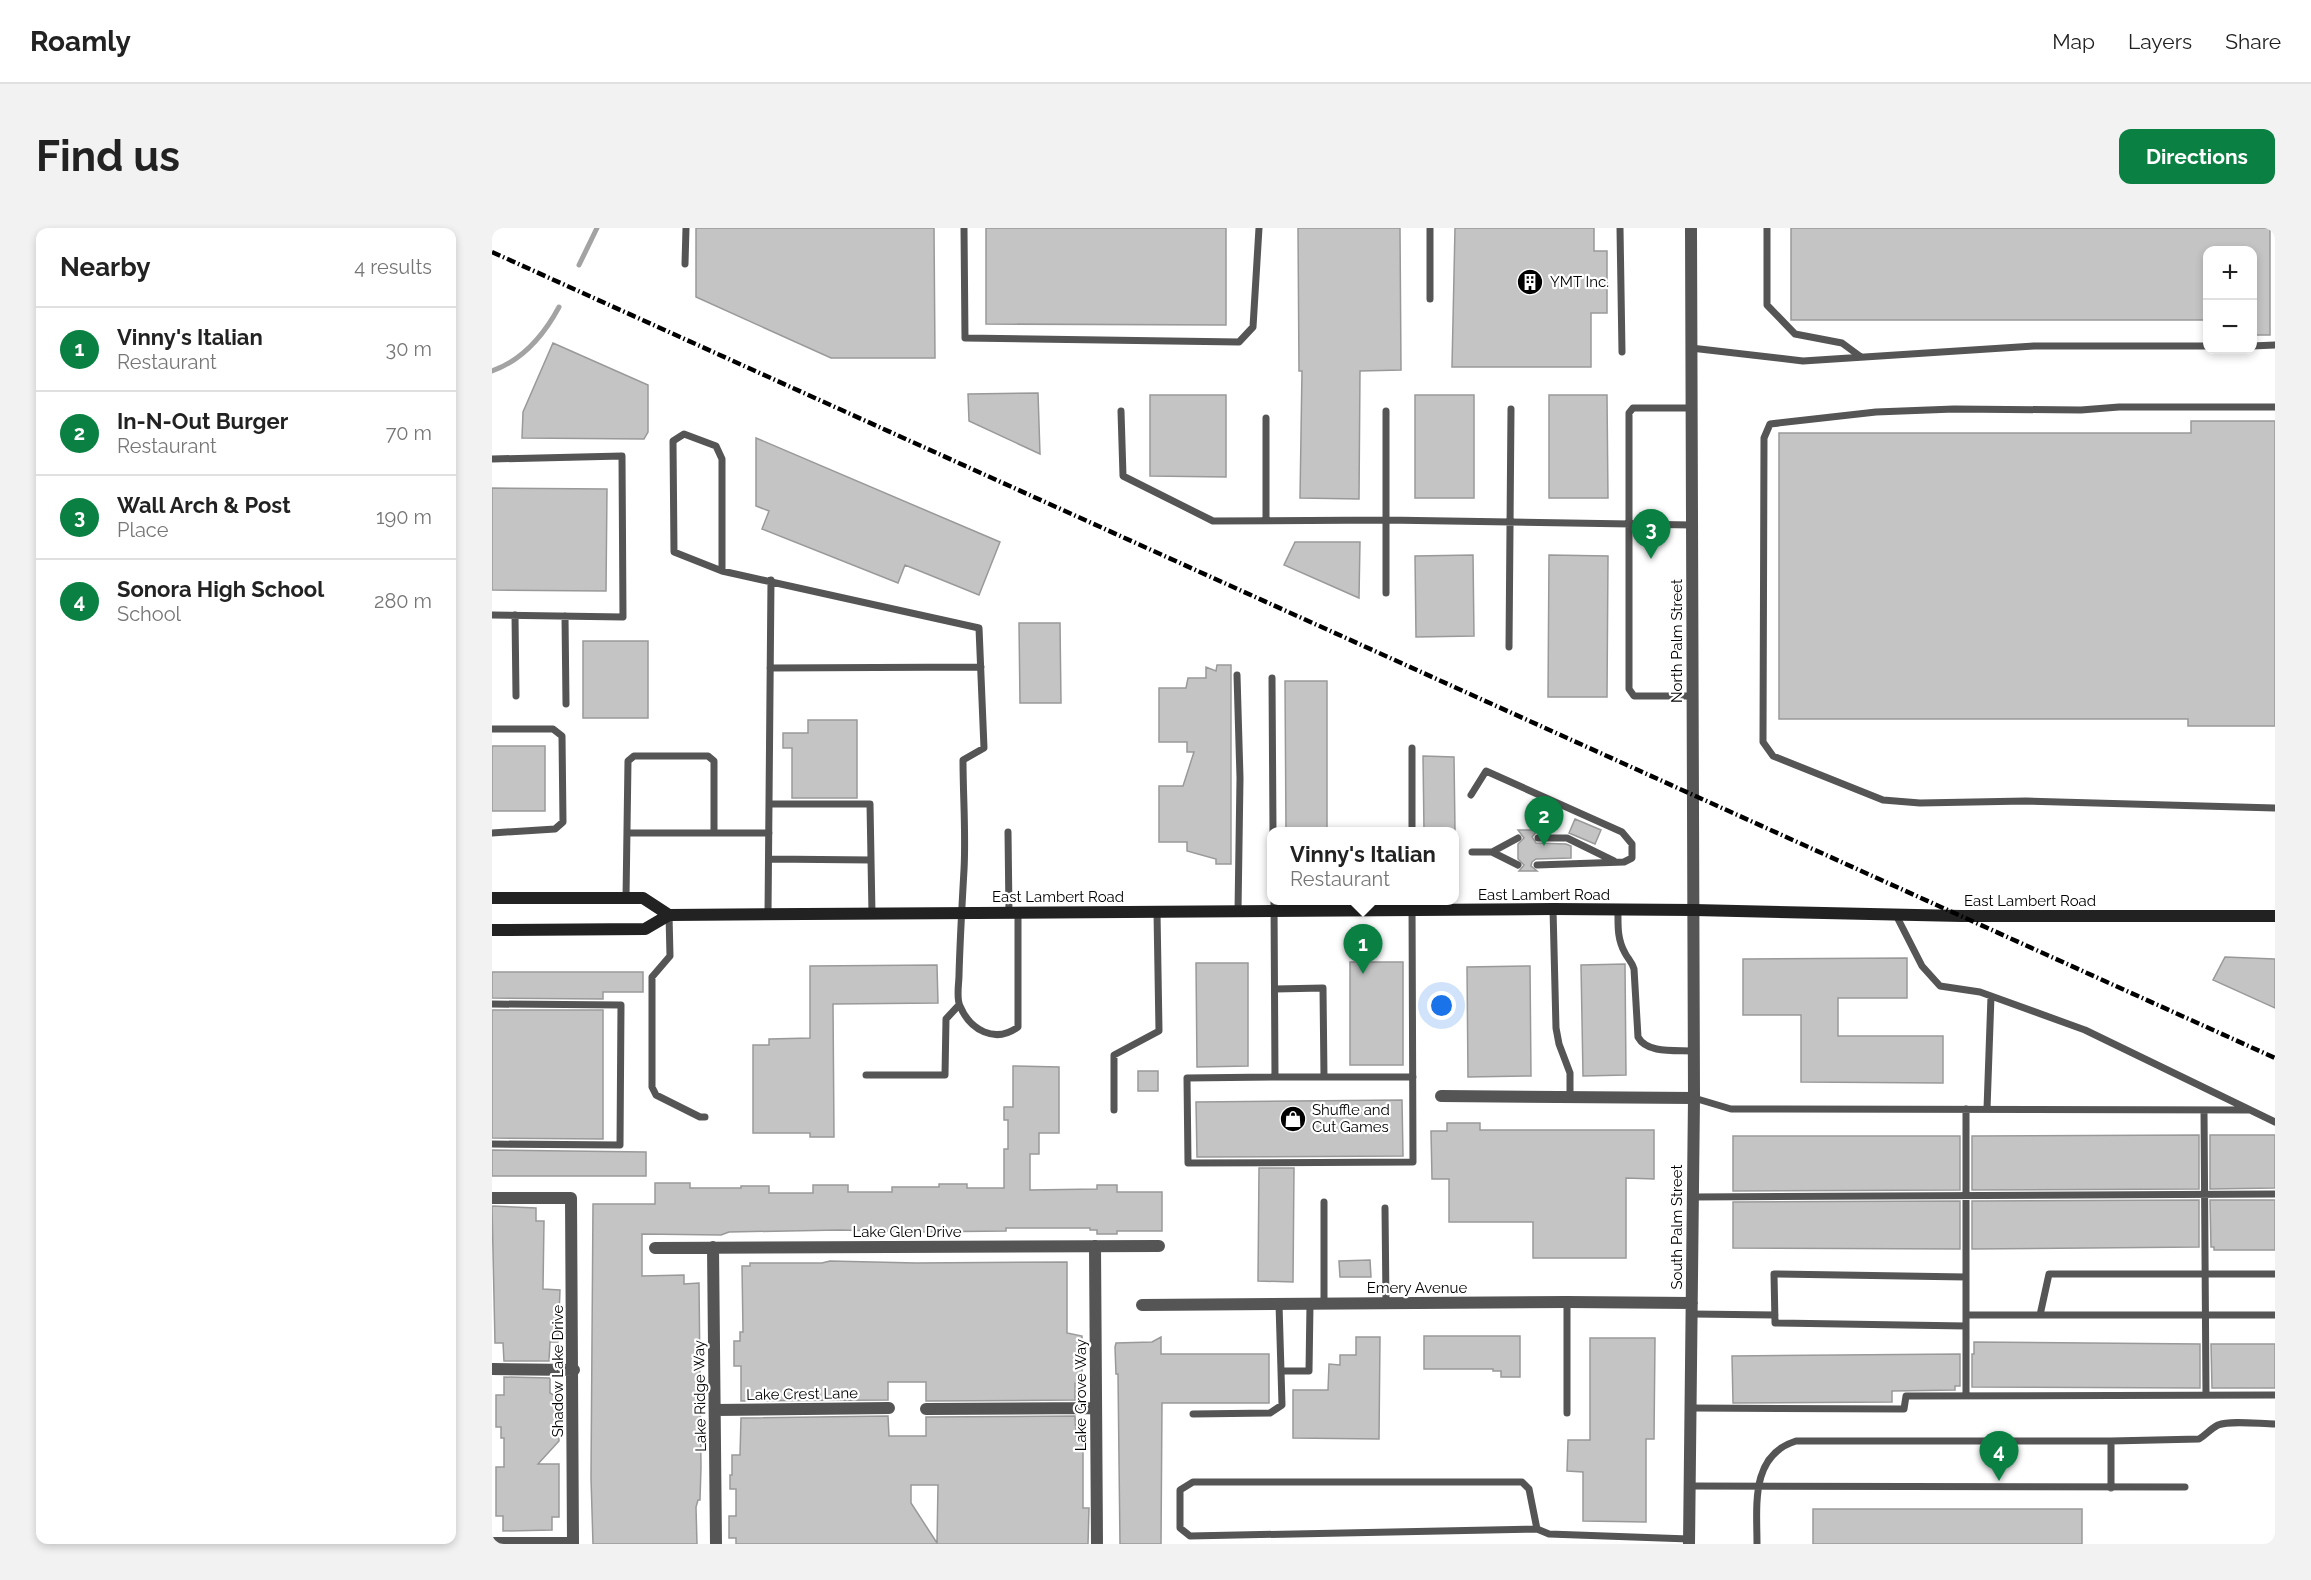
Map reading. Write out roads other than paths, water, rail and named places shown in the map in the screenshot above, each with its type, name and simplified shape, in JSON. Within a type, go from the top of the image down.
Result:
[{"type":"main road","points":[[492,897],[644,898],[669,915]]},
{"type":"main road","name":"East Lambert Road","points":[[492,930],[645,929],[669,915],[1238,911],[1274,906],[1412,905],[1896,915],[2275,916]]},
{"type":"street","name":"North Palm Street","points":[[1691,228],[1694,910]]},
{"type":"street","name":"South Palm Street","points":[[1689,1542],[1694,910]]},
{"type":"street","points":[[1441,1096],[1694,1098]]},
{"type":"street","name":"Shadow Lake Drive","points":[[492,1198],[572,1198],[573,1544]]},
{"type":"street","name":"Lake Grove Way","points":[[1095,1246],[1097,1544]]},
{"type":"street","name":"Lake Glen Drive","points":[[655,1248],[1159,1246]]},
{"type":"street","name":"Lake Ridge Way","points":[[713,1247],[716,1544]]},
{"type":"street","name":"Emery Avenue","points":[[1142,1305],[1567,1302],[1692,1309]]},
{"type":"street","points":[[492,1370],[574,1370]]},
{"type":"street","name":"Lake Crest Lane","points":[[715,1410],[889,1408]]},
{"type":"street","points":[[926,1409],[1096,1408]]},
{"type":"street","points":[[492,1543],[573,1544]]},
{"type":"lane","points":[[685,264],[686,228]]},
{"type":"lane","points":[[964,228],[965,338],[1239,342],[1253,327],[1260,228]]},
{"type":"lane","points":[[1430,228],[1430,299]]},
{"type":"lane","points":[[1620,228],[1622,352]]},
{"type":"lane","points":[[1767,228],[1767,305],[1795,334],[1842,343],[1862,357]]},
{"type":"lane","points":[[2257,346],[2275,345]]},
{"type":"lane","points":[[1691,348],[1803,361],[2034,346],[2203,346]]},
{"type":"lane","points":[[2275,406],[2119,407],[2081,411],[1932,410],[1876,412],[1770,424],[1764,438],[1763,718],[1763,742],[1773,756],[1882,800],[1920,803],[2026,801],[2275,808]]},
{"type":"lane","points":[[1692,408],[1633,408],[1629,413],[1629,688],[1634,696],[1692,696]]},
{"type":"lane","points":[[1509,647],[1511,409]]},
{"type":"lane","points":[[1121,411],[1123,476],[1213,521],[1266,519],[1511,521],[1692,525]]},
{"type":"lane","points":[[1386,411],[1386,593]]},
{"type":"lane","points":[[1266,418],[1266,519]]},
{"type":"lane","points":[[722,571],[722,459],[716,446],[684,434],[673,441],[674,552],[722,571],[771,580],[979,628],[984,748],[963,760],[964,868],[960,913],[959,1005],[973,1027],[984,1033],[998,1035],[1012,1032],[1018,1027],[1008,832]]},
{"type":"lane","points":[[492,459],[622,456],[623,617],[492,615]]},
{"type":"lane","points":[[768,914],[771,580]]},
{"type":"lane","points":[[515,615],[516,696]]},
{"type":"lane","points":[[565,616],[566,704]]},
{"type":"lane","points":[[770,668],[981,668]]},
{"type":"lane","points":[[1237,675],[1240,778],[1238,911]]},
{"type":"lane","points":[[1272,678],[1273,827]]},
{"type":"lane","points":[[492,729],[553,729],[562,736],[562,822],[555,828],[492,833]]},
{"type":"lane","points":[[1412,748],[1412,827]]},
{"type":"lane","points":[[626,898],[628,761],[634,756],[708,756],[714,760],[714,832]]},
{"type":"lane","points":[[1471,795],[1485,771],[1622,832],[1632,844],[1632,858],[1624,862],[1537,865]]},
{"type":"lane","points":[[769,804],[870,804],[872,914]]},
{"type":"lane","points":[[627,832],[769,833]]},
{"type":"lane","points":[[1492,852],[1518,838]]},
{"type":"lane","points":[[1538,838],[1567,838],[1616,862]]},
{"type":"lane","points":[[1472,852],[1492,852],[1518,865]]},
{"type":"lane","points":[[769,859],[871,860]]},
{"type":"lane","points":[[1412,905],[1413,1077],[1413,1162],[1188,1163],[1187,1078],[1413,1077]]},
{"type":"lane","points":[[1274,906],[1275,1077]]},
{"type":"lane","points":[[1554,909],[1556,1028],[1559,1044],[1570,1072],[1570,1097]]},
{"type":"lane","points":[[1618,910],[1618,934],[1625,954],[1631,959],[1634,969],[1637,1026],[1641,1043],[1650,1048],[1693,1051]]},
{"type":"lane","points":[[1113,1110],[1113,1055],[1159,1031],[1157,912]]},
{"type":"lane","points":[[669,915],[670,956],[652,977],[652,1087],[656,1095],[705,1118]]},
{"type":"lane","points":[[1896,915],[1922,966],[1940,986],[1980,992],[2085,1030],[2275,1122]]},
{"type":"lane","points":[[1275,989],[1323,988],[1324,1077]]},
{"type":"lane","points":[[1987,1109],[1991,996]]},
{"type":"lane","points":[[492,1004],[621,1005],[621,1016],[620,1144],[492,1144]]},
{"type":"lane","points":[[866,1075],[945,1075],[946,1019],[959,1005]]},
{"type":"lane","points":[[1694,1098],[1731,1109],[2250,1110]]},
{"type":"lane","points":[[1966,1109],[1966,1396]]},
{"type":"lane","points":[[2204,1110],[2206,1395]]},
{"type":"lane","points":[[1693,1197],[2275,1194]]},
{"type":"lane","points":[[1324,1202],[1324,1304]]},
{"type":"lane","points":[[1385,1208],[1386,1303]]},
{"type":"lane","points":[[1966,1277],[1774,1274],[1775,1323],[1966,1326]]},
{"type":"lane","points":[[2040,1315],[2049,1274],[2275,1274]]},
{"type":"lane","points":[[1567,1302],[1567,1413]]},
{"type":"lane","points":[[1193,1414],[1270,1413],[1282,1405],[1280,1304]]},
{"type":"lane","points":[[1281,1371],[1309,1371],[1310,1304]]},
{"type":"lane","points":[[1692,1309],[1775,1315]]},
{"type":"lane","points":[[1966,1315],[2275,1315]]},
{"type":"lane","points":[[1691,1408],[1904,1409],[1906,1396],[2275,1395]]},
{"type":"lane","points":[[1757,1544],[1757,1486],[1775,1452],[1782,1445],[1796,1441],[2199,1439],[2218,1425],[2275,1424]]},
{"type":"lane","points":[[2111,1441],[2111,1488]]},
{"type":"lane","points":[[1537,1529],[1529,1490],[1522,1482],[1193,1482],[1180,1490],[1180,1528],[1190,1536],[1537,1529],[1549,1534],[1689,1542]]},
{"type":"lane","points":[[1690,1486],[2185,1487]]},
{"type":"waterway","points":[[579,265],[597,228]]},
{"type":"waterway","points":[[492,371],[513,360],[532,345],[547,327],[559,307]]},
{"type":"railway","points":[[492,252],[2275,1058]]},
{"type":"place","name":"YMT Inc.","points":[[1530,282]]},
{"type":"place","name":"Wall Arch & Post","points":[[1651,559]]},
{"type":"place","name":"In-N-Out Burger","points":[[1544,846]]},
{"type":"place","name":"Vinny's Italian","points":[[1363,974]]},
{"type":"place","name":"Shuffle and Cut Games","points":[[1293,1119]]},
{"type":"place","name":"Sonora High School","points":[[1999,1481]]}]
